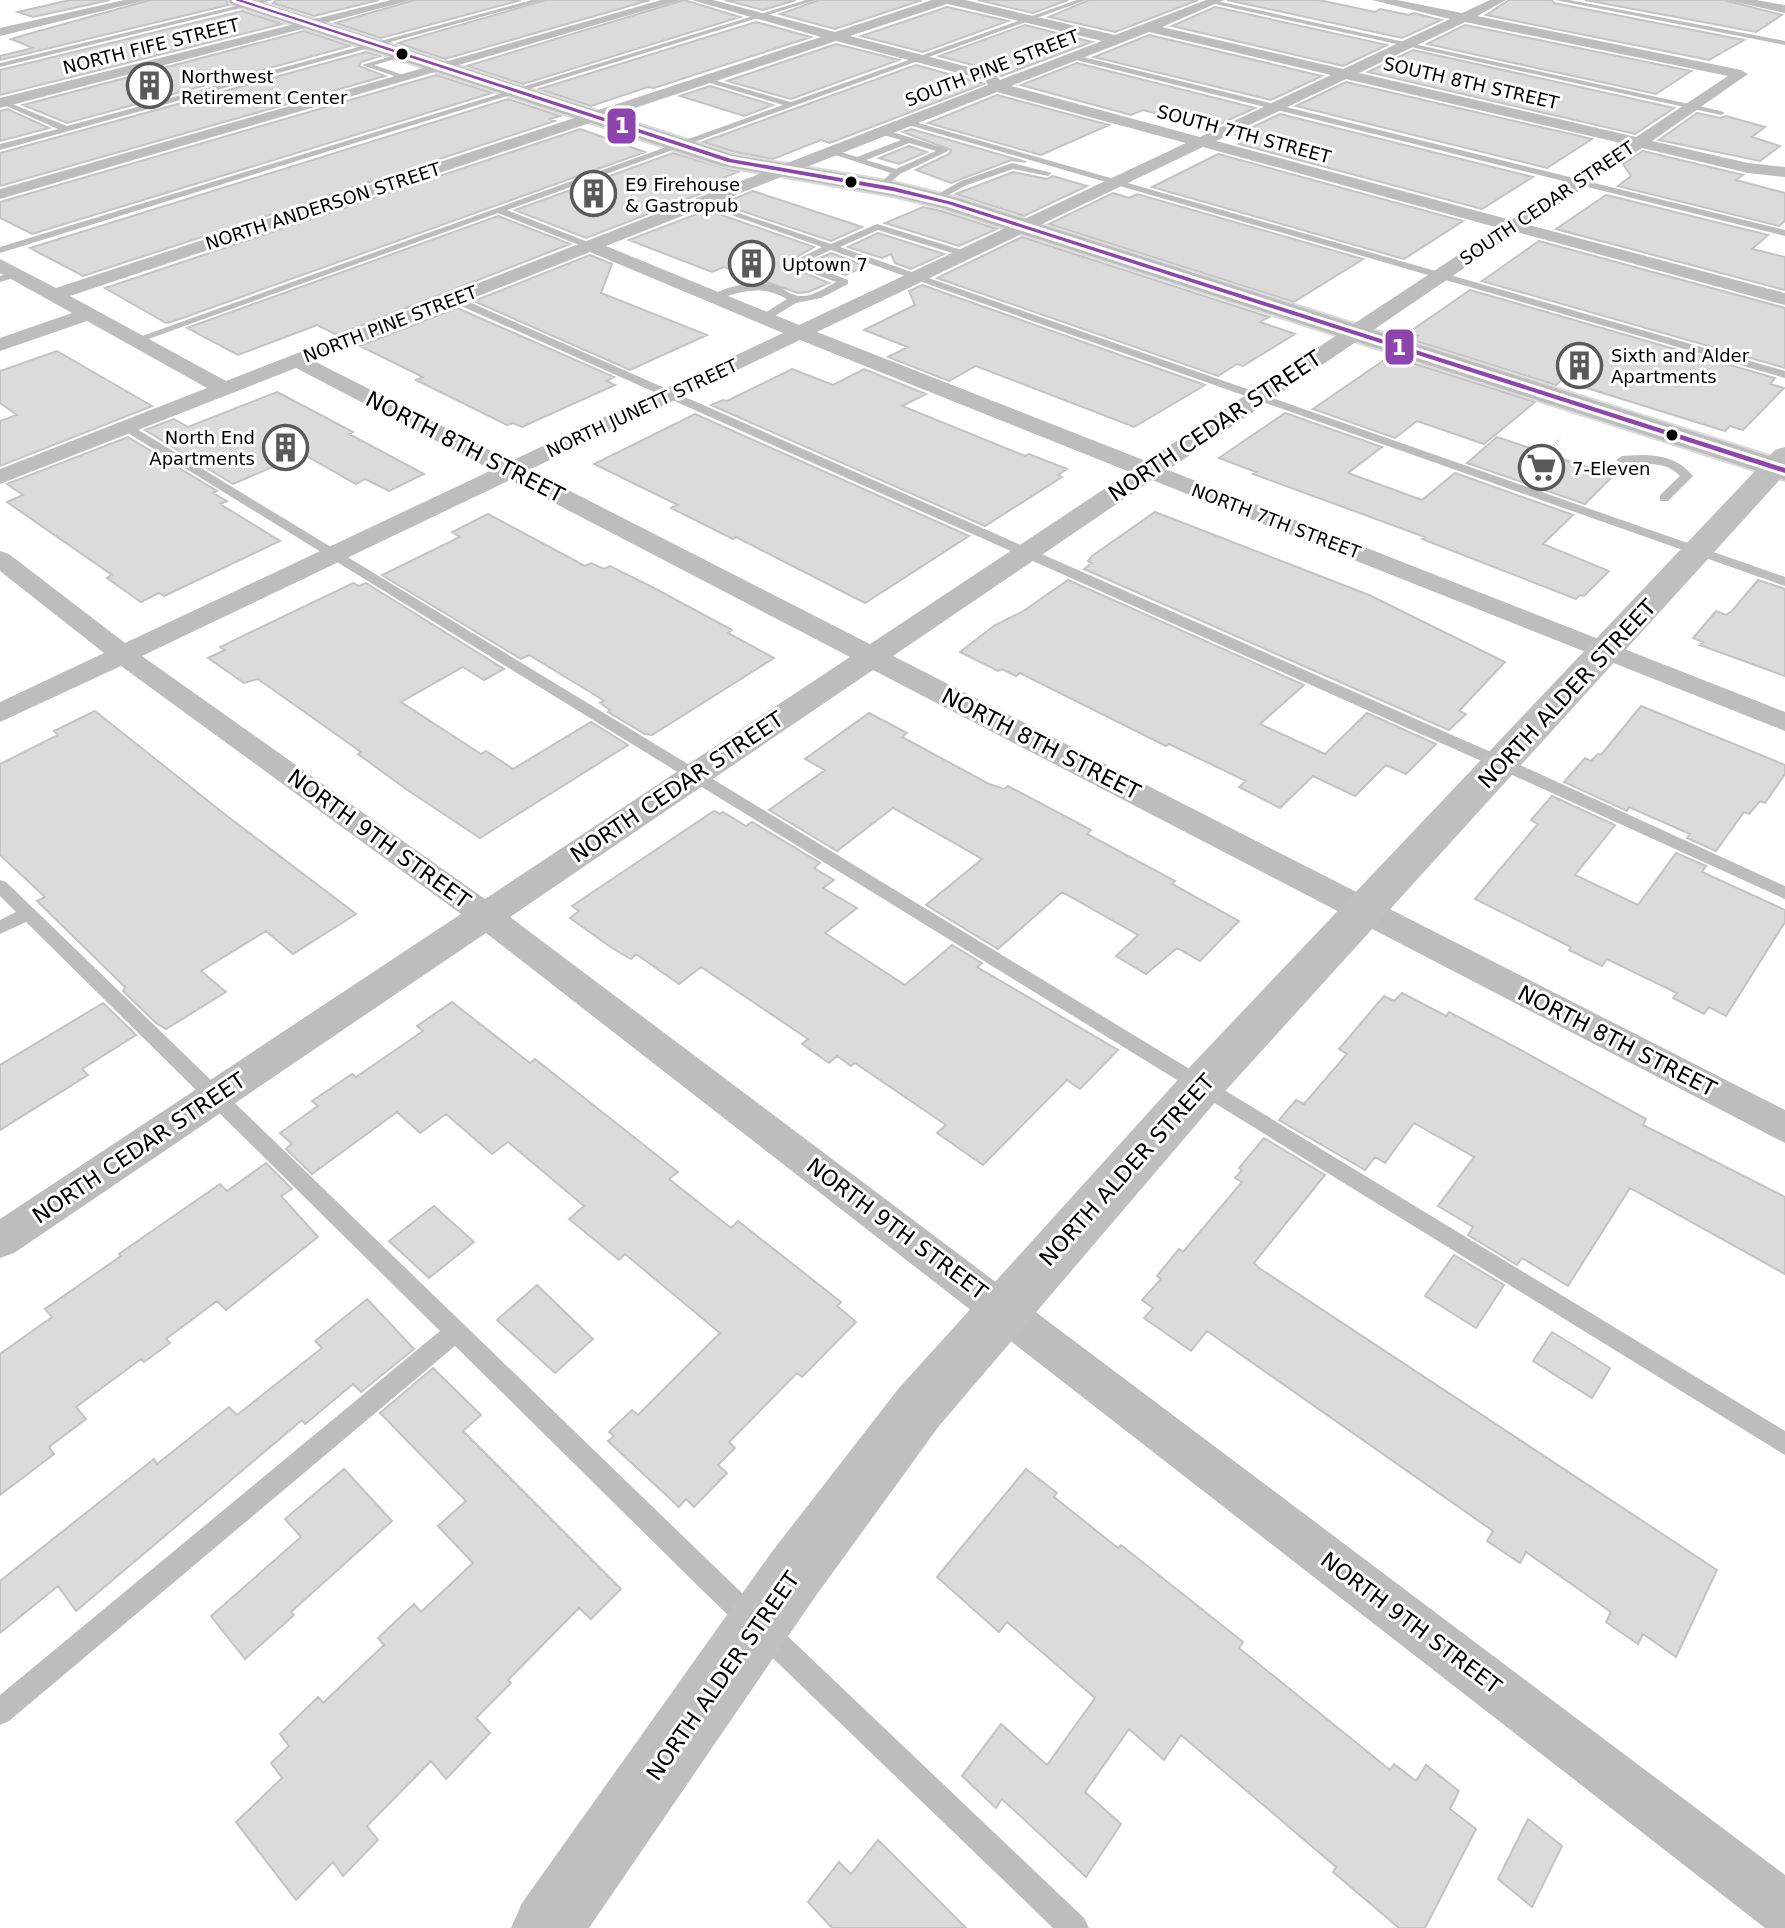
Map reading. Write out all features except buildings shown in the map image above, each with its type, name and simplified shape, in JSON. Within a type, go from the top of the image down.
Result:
[{"type":"main road","points":[[244,2],[739,164],[780,171],[889,180],[934,199],[1782,465]]},
{"type":"street","points":[[0,32],[141,0]]},
{"type":"street","name":"NORTH FIFE STREET","points":[[3,103],[406,0]]},
{"type":"street","points":[[0,194],[675,0]]},
{"type":"street","name":"SOUTH 7TH STREET","points":[[698,0],[990,77],[997,87],[1200,143],[1785,299]]},
{"type":"street","points":[[946,0],[1117,40]]},
{"type":"street","name":"NORTH ANDERSON STREET","points":[[54,295],[946,0]]},
{"type":"street","points":[[1378,0],[1464,17]]},
{"type":"street","name":"NORTH JUNETT STREET","points":[[0,713],[1500,0]]},
{"type":"street","points":[[1733,0],[1785,9]]},
{"type":"street","name":"SOUTH PINE STREET","points":[[780,171],[1215,1]]},
{"type":"street","name":"SOUTH CEDAR STREET","points":[[1354,333],[1741,74],[1464,17]]},
{"type":"street","name":"SOUTH 8TH STREET","points":[[1149,28],[1748,168],[1785,172]]},
{"type":"street","name":"NORTH PINE STREET","points":[[0,477],[780,171]]},
{"type":"street","name":"NORTH 7TH STREET","points":[[590,246],[800,333],[1785,722]]},
{"type":"street","points":[[5,273],[54,295],[224,389]]},
{"type":"street","points":[[0,345],[89,314]]},
{"type":"street","name":"NORTH CEDAR STREET","points":[[0,1241],[1354,333]]},
{"type":"street","name":"NORTH 8TH STREET","points":[[296,360],[1785,1128]]},
{"type":"street","name":"NORTH ALDER STREET","points":[[547,1928],[758,1626],[919,1407],[1201,1086],[1698,551],[1782,465]]},
{"type":"street","name":"NORTH 9TH STREET","points":[[0,559],[123,655],[485,915],[1785,1909]]},
{"type":"lane","points":[[0,65],[244,2],[270,0]]},
{"type":"lane","points":[[0,147],[540,0]]},
{"type":"lane","points":[[0,250],[813,0]]},
{"type":"lane","points":[[136,340],[1083,0]]},
{"type":"lane","points":[[1558,0],[1785,43]]},
{"type":"lane","points":[[1215,1],[1721,113]]},
{"type":"lane","points":[[403,78],[366,65],[405,55]]},
{"type":"lane","points":[[1075,57],[1785,233]]},
{"type":"lane","points":[[706,79],[791,105]]},
{"type":"lane","points":[[3,103],[66,129]]},
{"type":"lane","points":[[908,122],[1111,185],[1440,275],[1785,375]]},
{"type":"lane","points":[[830,152],[858,160],[889,180],[944,151],[883,132]]},
{"type":"lane","points":[[858,160],[909,140]]},
{"type":"lane","points":[[934,199],[964,183],[1012,166],[1111,185]]},
{"type":"lane","points":[[703,202],[1785,582]]},
{"type":"lane","points":[[499,210],[590,246]]},
{"type":"lane","points":[[764,318],[793,301],[817,296],[844,284],[839,278],[799,264],[801,260],[877,227],[965,254]]},
{"type":"lane","points":[[714,297],[735,289],[756,286],[782,292],[793,301]]},
{"type":"lane","points":[[454,299],[1503,764],[1785,893]]},
{"type":"lane","points":[[127,427],[1785,1444]]},
{"type":"lane","points":[[1622,460],[1669,461],[1683,471],[1687,476],[1664,498]]},
{"type":"lane","points":[[1698,551],[1772,567],[1785,566]]},
{"type":"lane","points":[[0,886],[758,1626],[1074,1928]]},
{"type":"lane","points":[[0,928],[28,913]]},
{"type":"lane","points":[[0,1712],[457,1331]]},
{"type":"path","points":[[1545,454],[1560,439]]},
{"type":"transit line","name":"1","points":[[237,0],[730,161],[893,189],[950,203],[1785,471]]},
{"type":"place","name":"Northwest Retirement Center","points":[[150,86]]},
{"type":"place","name":"E9 Firehouse & Gastropub","points":[[594,194]]},
{"type":"place","name":"Uptown 7","points":[[751,264]]},
{"type":"place","name":"Sixth and Alder Apartments","points":[[1580,365]]},
{"type":"place","name":"North End Apartments","points":[[286,447]]},
{"type":"place","name":"7-Eleven","points":[[1541,468]]}]
